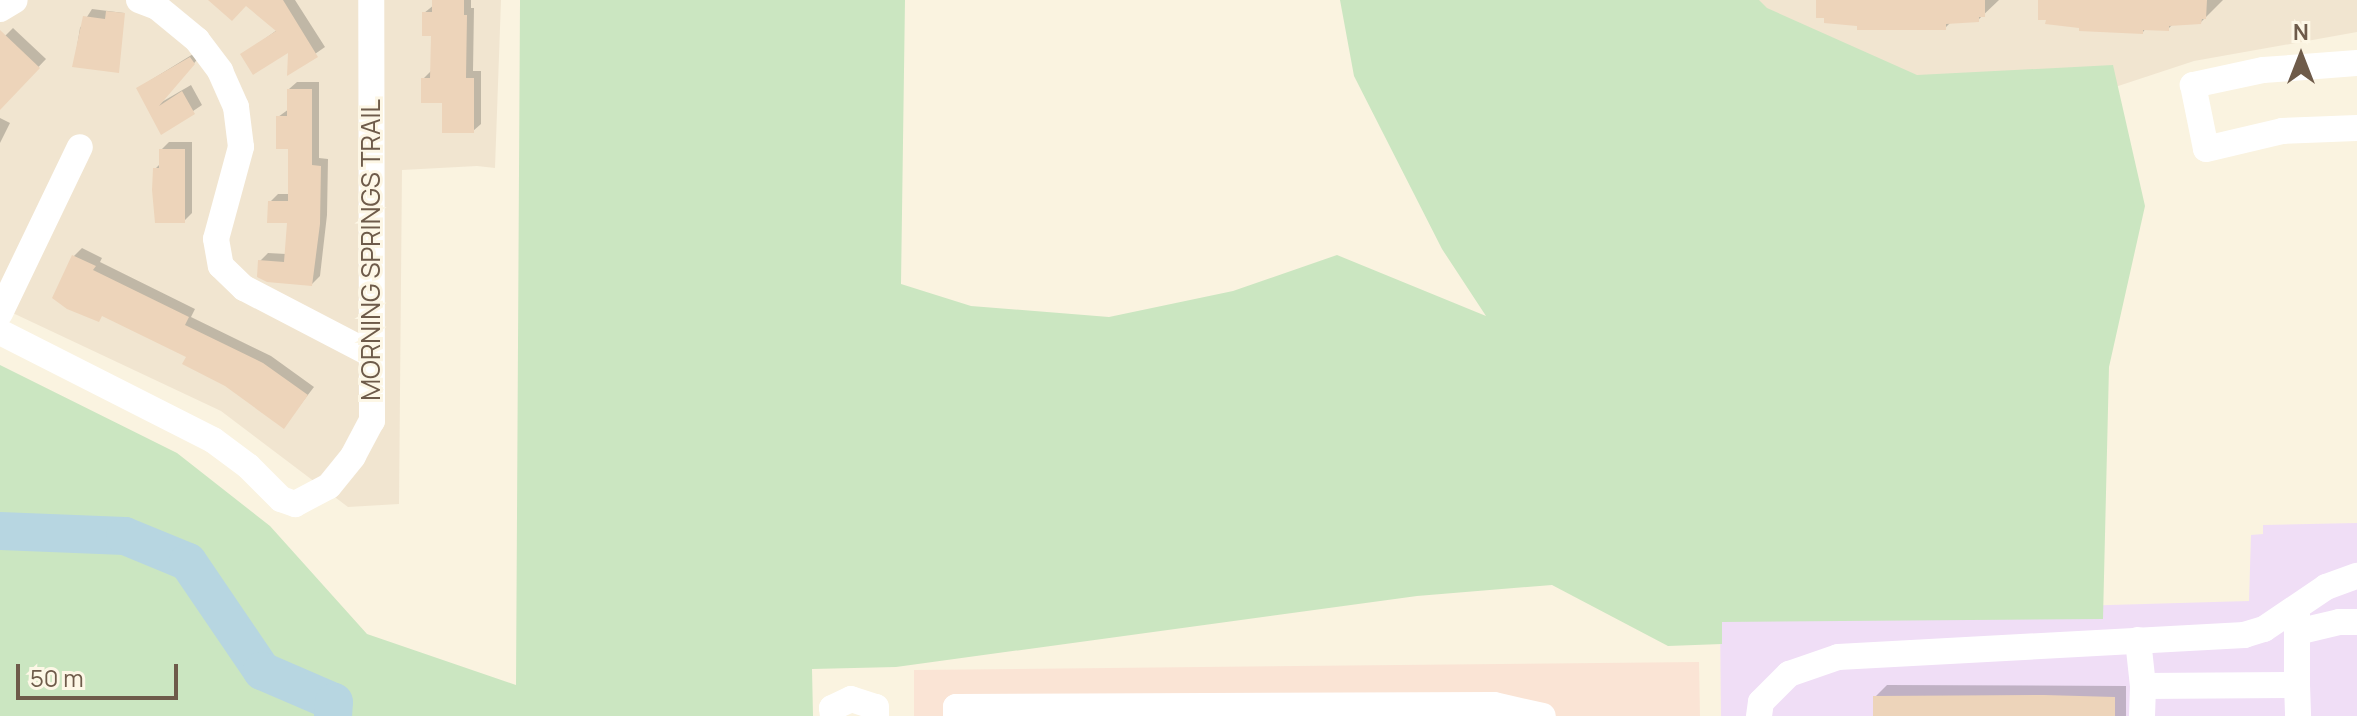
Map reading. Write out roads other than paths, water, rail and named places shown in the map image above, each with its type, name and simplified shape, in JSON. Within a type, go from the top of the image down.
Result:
[{"type":"street","points":[[0,9],[15,0]]},
{"type":"street","points":[[139,0],[157,7],[197,40],[220,71],[236,107],[241,147],[216,239],[221,266],[244,288],[371,354]]},
{"type":"street","name":"MORNING SPRINGS TRAIL","points":[[0,332],[213,440],[248,466],[281,499],[295,504],[329,486],[353,456],[372,421],[371,0]]},
{"type":"street","points":[[2357,63],[2263,70],[2193,85],[2206,149],[2282,131],[2357,128]]},
{"type":"street","points":[[0,313],[80,147]]},
{"type":"street","points":[[2298,716],[2297,620],[2326,587],[2357,576]]},
{"type":"street","points":[[1759,716],[1761,702],[1789,674],[1838,657],[2244,635],[2297,620],[2357,622]]},
{"type":"street","points":[[2138,640],[2143,686],[2142,716]]},
{"type":"street","points":[[2143,686],[2297,685]]},
{"type":"street","points":[[833,716],[832,708],[851,699],[876,707],[876,716]]},
{"type":"street","points":[[956,716],[956,707],[1447,705],[1494,705],[1543,716]]},
{"type":"waterway","points":[[0,531],[125,536],[188,562],[262,671],[334,702],[333,716]]}]
